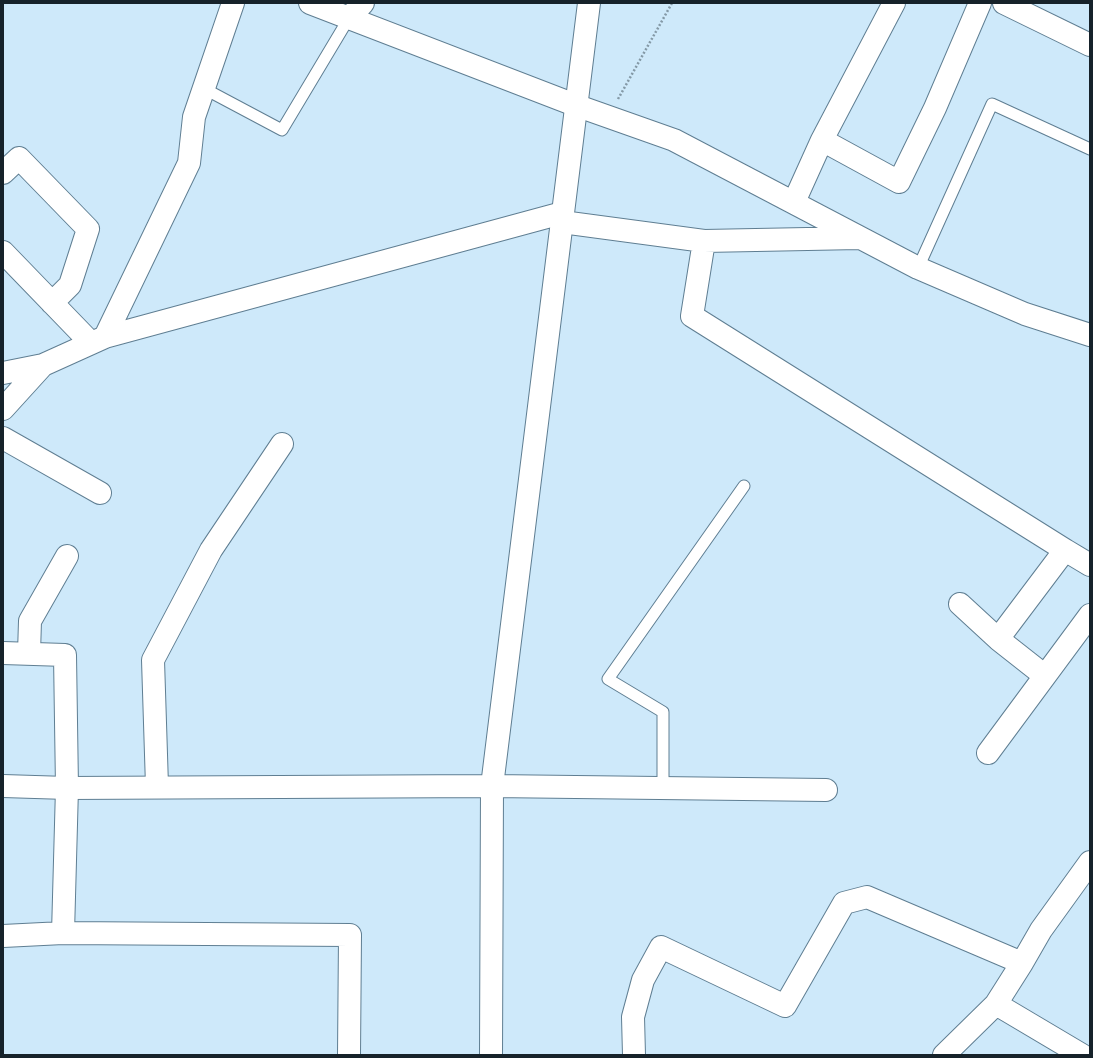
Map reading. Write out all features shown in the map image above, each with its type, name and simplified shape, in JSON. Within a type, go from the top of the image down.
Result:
[{"type":"street","points":[[98,340],[189,163],[194,117],[233,3]]},
{"type":"street","points":[[310,3],[356,11],[575,105],[674,140],[918,268],[1025,314],[1090,335]]},
{"type":"street","points":[[491,1055],[492,786],[575,105],[589,3]]},
{"type":"street","points":[[794,202],[822,140],[894,3]]},
{"type":"street","points":[[822,140],[899,182],[935,108],[980,3]]},
{"type":"street","points":[[1004,3],[1090,46]]},
{"type":"street","points":[[3,173],[19,158],[88,230],[70,286],[52,303]]},
{"type":"street","points":[[3,373],[43,365],[98,340],[562,218],[704,241],[862,238]]},
{"type":"street","points":[[704,241],[692,316],[1065,550],[1090,564]]},
{"type":"street","points":[[3,252],[52,303],[98,340]]},
{"type":"street","points":[[3,410],[43,365]]},
{"type":"street","points":[[3,438],[100,493]]},
{"type":"street","points":[[157,786],[153,660],[211,550],[282,444]]},
{"type":"street","points":[[998,639],[1065,550]]},
{"type":"street","points":[[29,653],[30,621],[67,556]]},
{"type":"street","points":[[960,604],[998,639],[1045,676]]},
{"type":"street","points":[[988,753],[1090,615]]},
{"type":"street","points":[[3,653],[66,655],[67,788],[63,933]]},
{"type":"street","points":[[3,786],[67,788],[157,786],[492,786],[826,790]]},
{"type":"street","points":[[944,1055],[996,1004],[1041,930],[1089,864]]},
{"type":"street","points":[[634,1055],[633,1017],[643,980],[661,947],[785,1006],[844,903],[867,897],[1022,963]]},
{"type":"street","points":[[3,936],[63,933],[350,935],[349,1055]]},
{"type":"street","points":[[996,1004],[1082,1055]]},
{"type":"lane","points":[[204,88],[282,130],[356,11]]},
{"type":"lane","points":[[918,268],[992,104],[1090,149]]},
{"type":"lane","points":[[663,788],[663,712],[608,679],[744,486]]},
{"type":"path","points":[[608,116],[672,3]]}]
